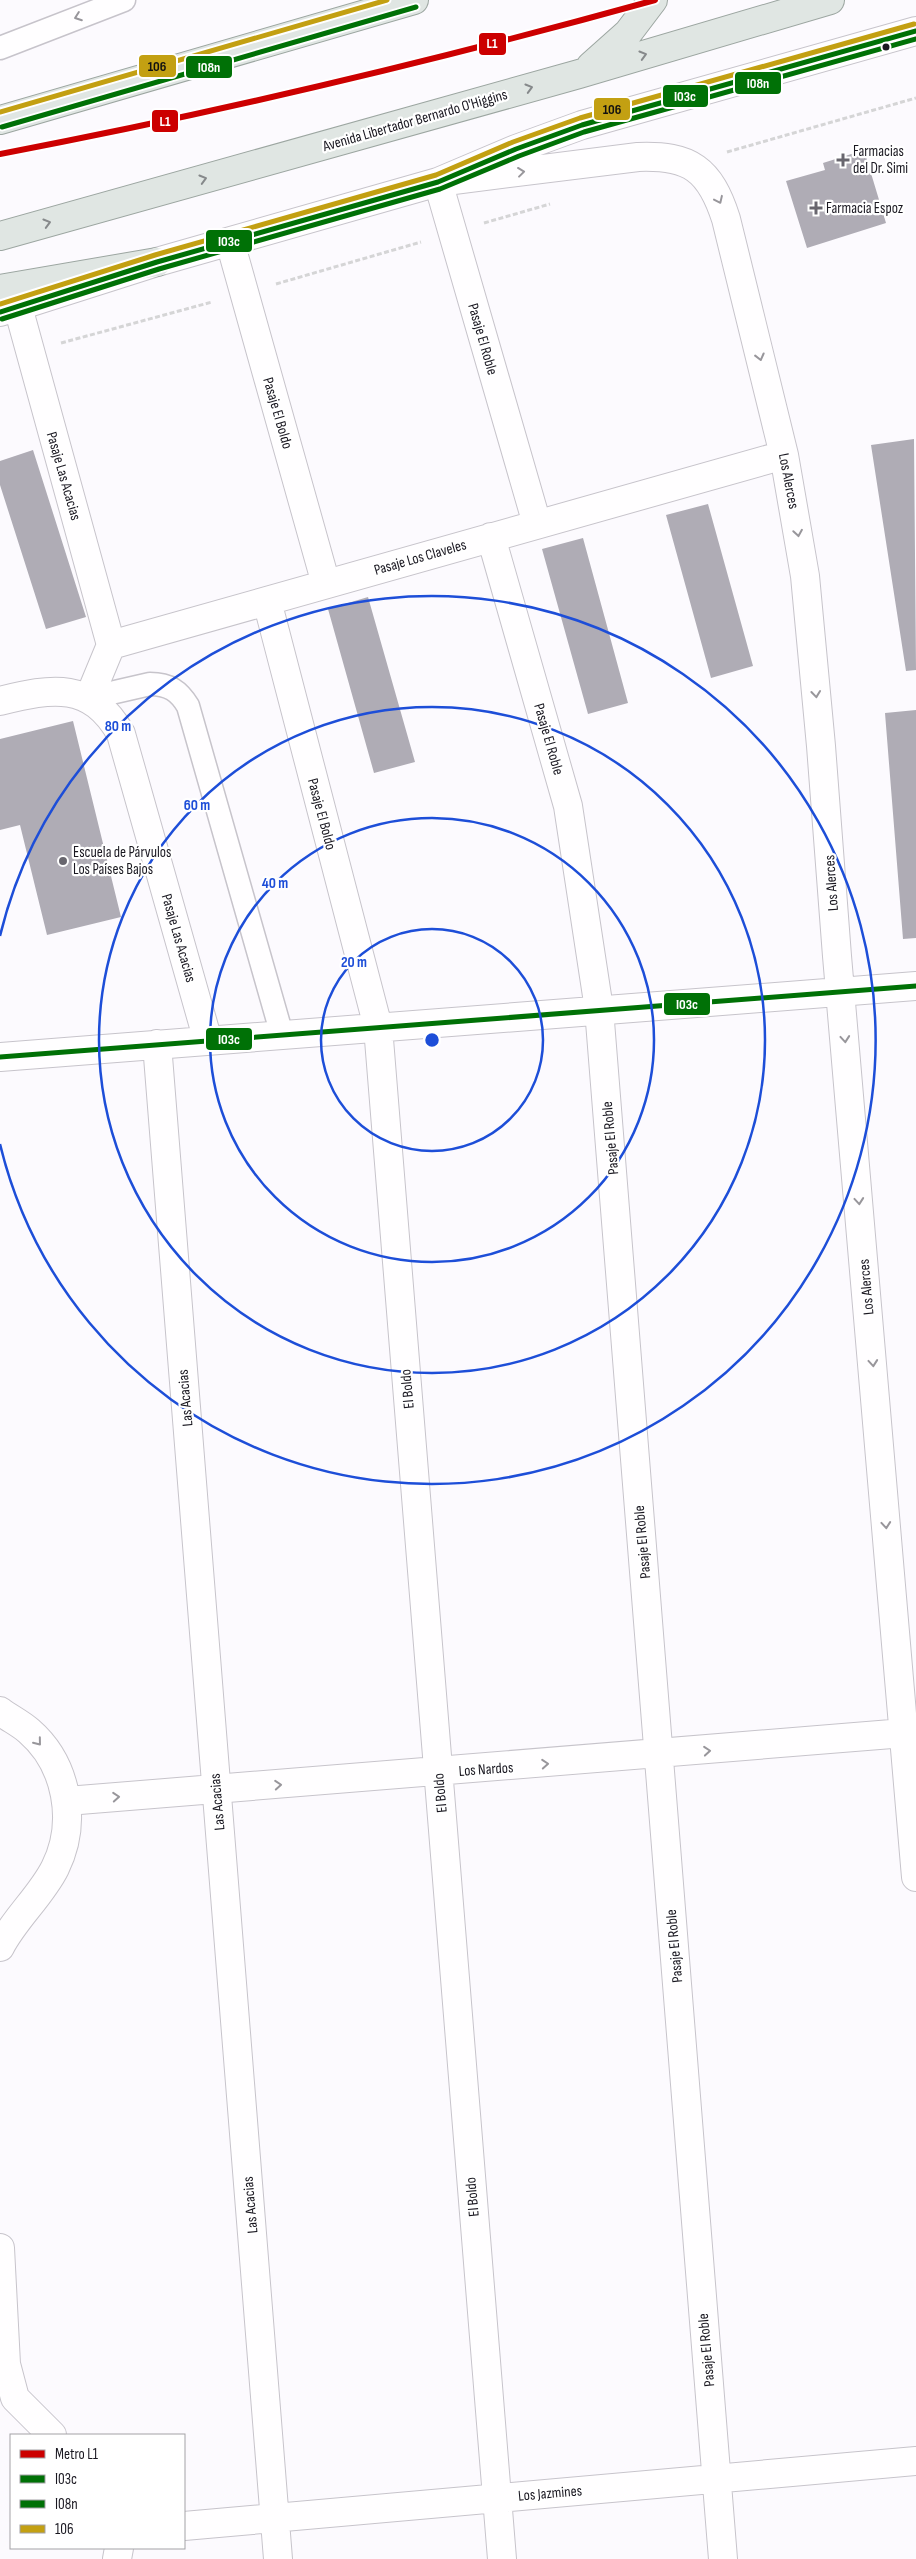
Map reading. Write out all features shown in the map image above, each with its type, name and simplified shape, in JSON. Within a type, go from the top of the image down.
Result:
[{"type":"main road","points":[[0,120],[414,0]]},
{"type":"main road","points":[[579,74],[605,55],[628,33],[653,0]]},
{"type":"main road","name":"Avenida Libertador Bernardo O'Higgins","points":[[0,236],[579,74],[830,0]]},
{"type":"main road","points":[[6,303],[157,262]]},
{"type":"street","points":[[157,262],[438,182],[516,149],[582,125],[916,31]]},
{"type":"street","name":"Los Alerces","points":[[438,182],[659,156],[689,163],[711,186],[720,200],[726,219],[784,455],[805,576],[916,1877]]},
{"type":"street","name":"Pasaje El Roble","points":[[438,182],[537,524]]},
{"type":"street","name":"Pasaje El Boldo","points":[[230,242],[326,584]]},
{"type":"street","name":"Pasaje Las Acacias","points":[[6,303],[111,646]]},
{"type":"street","name":"Pasaje Los Claveles","points":[[111,646],[784,455]]},
{"type":"street","name":"Pasaje El Roble","points":[[490,537],[568,806],[599,1009],[723,2559]]},
{"type":"street","name":"Pasaje El Boldo","points":[[266,601],[378,1027]]},
{"type":"street","points":[[89,698],[111,646]]},
{"type":"street","name":"Pasaje Las Acacias","points":[[0,701],[54,690],[89,698],[111,718],[120,734],[208,1041]]},
{"type":"street","points":[[0,1057],[841,990],[916,986]]},
{"type":"street","name":"El Boldo","points":[[378,1027],[502,2559]]},
{"type":"street","name":"Las Acacias","points":[[157,1044],[278,2559]]},
{"type":"street","points":[[0,1711],[29,1731],[57,1765],[67,1801],[65,1835],[55,1868],[8,1931],[0,1947]]},
{"type":"street","name":"Los Nardos","points":[[67,1801],[904,1734]]},
{"type":"street","points":[[0,2248],[6,2364],[15,2398],[51,2434]]},
{"type":"street","name":"Los Jazmines","points":[[185,2526],[916,2461]]},
{"type":"lane","points":[[0,48],[124,0]]},
{"type":"lane","points":[[89,698],[150,684],[161,684],[182,695],[188,706],[282,1035]]},
{"type":"building","points":[[864,150],[886,223],[807,248],[786,181],[825,170],[823,163]]},
{"type":"building","points":[[914,439],[916,670],[906,671],[871,445]]},
{"type":"building","points":[[33,450],[86,617],[46,629],[0,485],[0,461]]},
{"type":"building","points":[[708,504],[753,666],[711,678],[666,515]]},
{"type":"building","points":[[583,538],[628,703],[588,714],[542,549]]},
{"type":"building","points":[[368,597],[415,762],[374,773],[328,609]]},
{"type":"building","points":[[916,710],[916,938],[903,939],[885,713]]},
{"type":"building","points":[[73,721],[121,917],[47,935],[20,825],[0,830],[0,739]]},
{"type":"metro line","name":"L1","points":[[0,154],[165,121],[329,84],[655,0]]},
{"type":"transit line","name":"106","points":[[0,112],[387,0]]},
{"type":"transit line","name":"I08n","points":[[2,127],[416,7]]},
{"type":"transit line","name":"106","points":[[0,304],[155,255],[436,175],[513,142],[580,118],[914,24]]},
{"type":"transit line","name":"I03c","points":[[0,312],[157,262],[438,182],[516,149],[582,125],[916,31]]},
{"type":"transit line","name":"I08n","points":[[2,319],[159,269],[440,189],[519,156],[584,132],[916,39]]},
{"type":"transit line","name":"I03c","points":[[0,1057],[916,986]]},
{"type":"place","name":"Farmacias del Dr. Simi","points":[[843,160]]},
{"type":"place","name":"Farmacia Espoz","points":[[816,208]]},
{"type":"place","name":"Escuela de Párvulos Los Países Bajos","points":[[63,861]]}]
